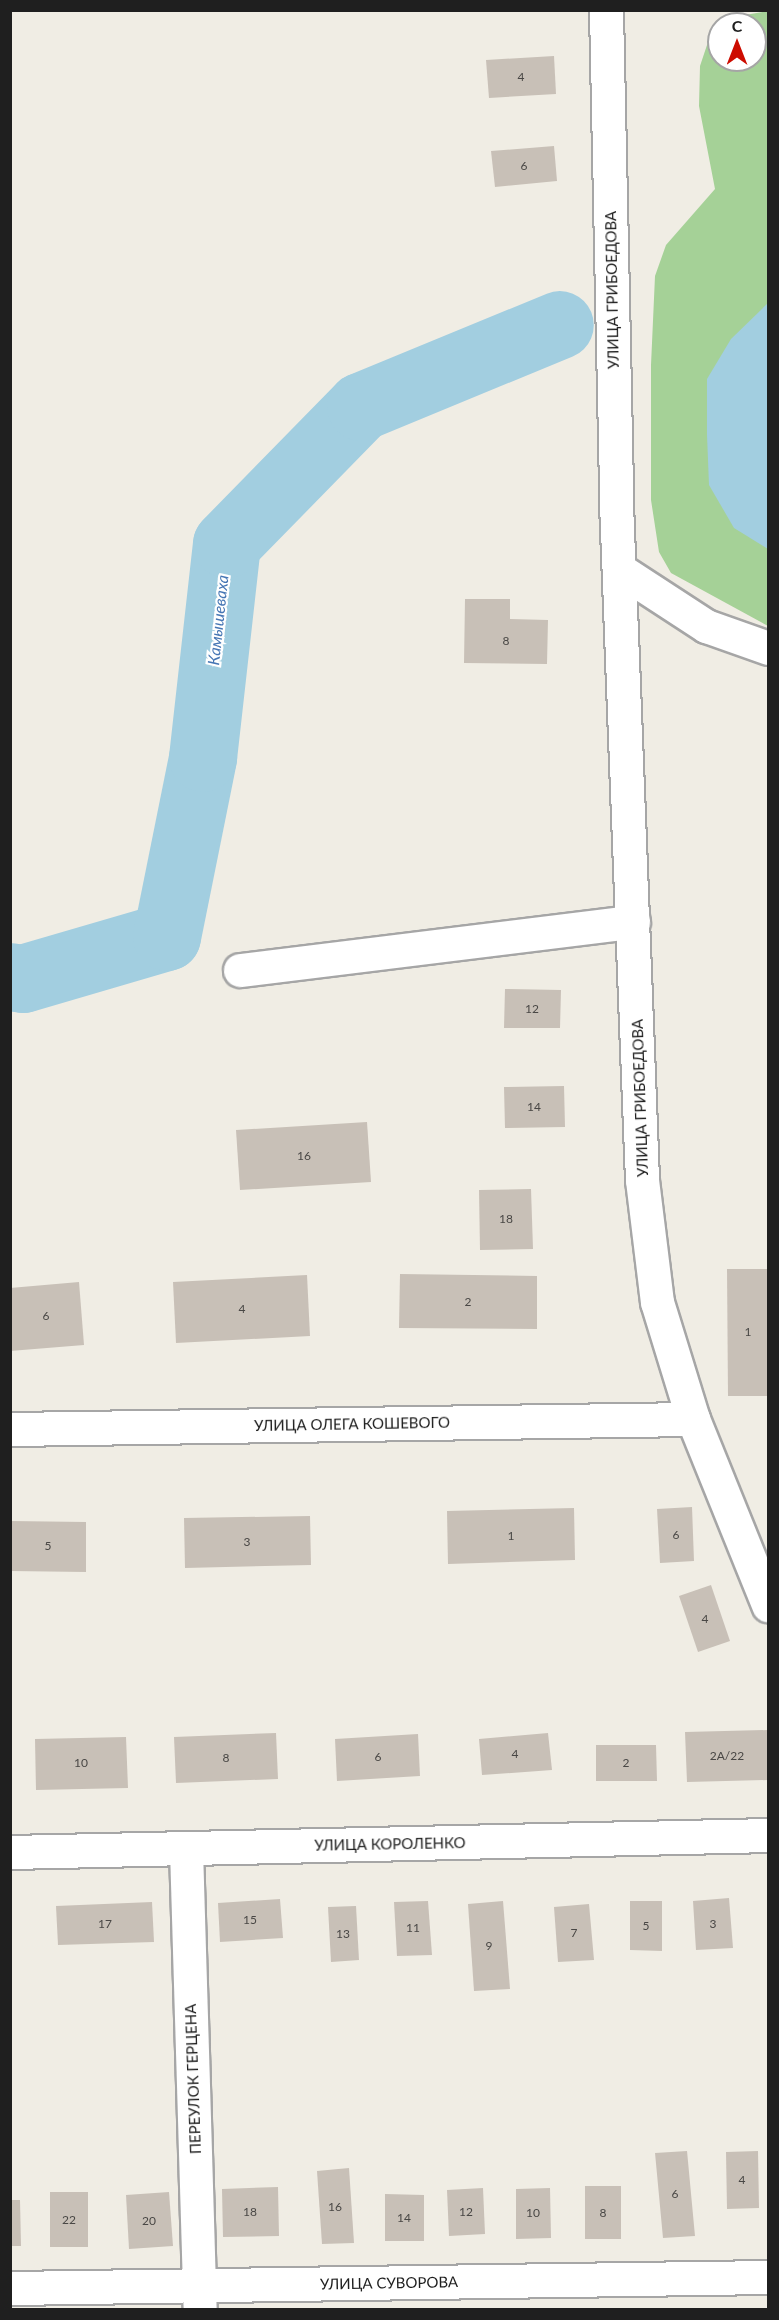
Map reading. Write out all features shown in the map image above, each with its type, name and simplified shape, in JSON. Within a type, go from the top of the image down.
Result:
[{"type":"street","name":"УЛИЦА ГРИБОЕДОВА","points":[[606,10],[620,570],[642,1180],[657,1302],[693,1419],[768,1605]]},
{"type":"street","points":[[620,570],[706,626],[768,648]]},
{"type":"street","points":[[240,969],[633,922]]},
{"type":"street","name":"УЛИЦА ОЛЕГА КОШЕВОГО","points":[[10,1429],[693,1419]]},
{"type":"street","name":"УЛИЦА КОРОЛЕНКО","points":[[10,1852],[768,1834]]},
{"type":"street","name":"ПЕРЕУЛОК ГЕРЦЕНА","points":[[186,1849],[200,2297]]},
{"type":"street","name":"УЛИЦА СУВОРОВА","points":[[10,2289],[200,2297],[768,2277]]},
{"type":"green space","points":[[768,11],[768,626],[671,573],[659,552],[651,500],[651,365],[655,276],[666,245],[715,189],[699,106],[700,66],[707,45],[707,72],[767,72],[767,12],[762,12]]},
{"type":"water","points":[[768,303],[768,549],[734,528],[709,485],[707,379],[731,339]]},
{"type":"building","points":[[554,56],[556,94],[489,98],[486,60]]},
{"type":"building","points":[[554,146],[557,181],[495,187],[491,151]]},
{"type":"building","points":[[465,599],[510,599],[510,619],[548,620],[547,664],[464,663]]},
{"type":"building","points":[[505,989],[561,990],[560,1028],[504,1028]]},
{"type":"building","points":[[564,1086],[565,1127],[505,1128],[504,1087]]},
{"type":"building","points":[[367,1122],[371,1182],[240,1190],[236,1130]]},
{"type":"building","points":[[531,1189],[533,1249],[480,1250],[479,1190]]},
{"type":"building","points":[[727,1269],[768,1269],[768,1396],[728,1396]]},
{"type":"building","points":[[400,1274],[537,1276],[537,1329],[399,1328]]},
{"type":"building","points":[[307,1275],[310,1336],[176,1343],[173,1282]]},
{"type":"building","points":[[79,1282],[84,1345],[10,1351],[10,1288]]},
{"type":"building","points":[[692,1507],[694,1561],[660,1563],[657,1509]]},
{"type":"building","points":[[574,1508],[575,1560],[448,1564],[447,1511]]},
{"type":"building","points":[[310,1516],[311,1565],[185,1568],[184,1518]]},
{"type":"building","points":[[10,1521],[86,1522],[86,1572],[10,1571]]},
{"type":"building","points":[[711,1585],[730,1641],[698,1652],[679,1596]]},
{"type":"building","points":[[768,1730],[768,1780],[687,1782],[685,1732]]},
{"type":"building","points":[[276,1733],[278,1779],[176,1783],[174,1737]]},
{"type":"building","points":[[548,1733],[552,1770],[482,1775],[479,1739]]},
{"type":"building","points":[[418,1734],[420,1776],[337,1781],[335,1739]]},
{"type":"building","points":[[126,1737],[128,1788],[36,1790],[35,1739]]},
{"type":"building","points":[[596,1745],[656,1745],[657,1781],[596,1781]]},
{"type":"building","points":[[729,1898],[733,1948],[696,1950],[693,1901]]},
{"type":"building","points":[[280,1899],[283,1938],[220,1942],[218,1903]]},
{"type":"building","points":[[428,1901],[432,1955],[397,1956],[394,1902]]},
{"type":"building","points":[[503,1901],[510,1989],[474,1991],[468,1904]]},
{"type":"building","points":[[630,1901],[662,1901],[662,1951],[630,1950]]},
{"type":"building","points":[[152,1902],[154,1942],[58,1945],[56,1906]]},
{"type":"building","points":[[589,1904],[594,1960],[558,1962],[554,1907]]},
{"type":"building","points":[[356,1906],[359,1960],[331,1962],[328,1907]]},
{"type":"building","points":[[687,2151],[695,2236],[663,2238],[655,2153]]},
{"type":"building","points":[[758,2151],[759,2208],[727,2209],[726,2152]]},
{"type":"building","points":[[349,2168],[354,2243],[322,2244],[317,2171]]},
{"type":"building","points":[[585,2186],[621,2186],[621,2239],[585,2239]]},
{"type":"building","points":[[278,2187],[279,2236],[223,2237],[222,2189]]},
{"type":"building","points":[[483,2188],[485,2234],[449,2236],[447,2190]]},
{"type":"building","points":[[550,2188],[551,2238],[516,2239],[516,2189]]},
{"type":"building","points":[[50,2192],[88,2192],[88,2247],[50,2247]]},
{"type":"building","points":[[169,2192],[173,2246],[129,2249],[126,2195]]},
{"type":"building","points":[[385,2194],[424,2195],[424,2241],[385,2241]]},
{"type":"building","points":[[10,2200],[20,2200],[21,2246],[10,2246]]},
{"type":"waterway","name":"Камышеваха","points":[[10,977],[23,979],[167,937],[203,758],[227,544],[361,407],[560,325]]}]
